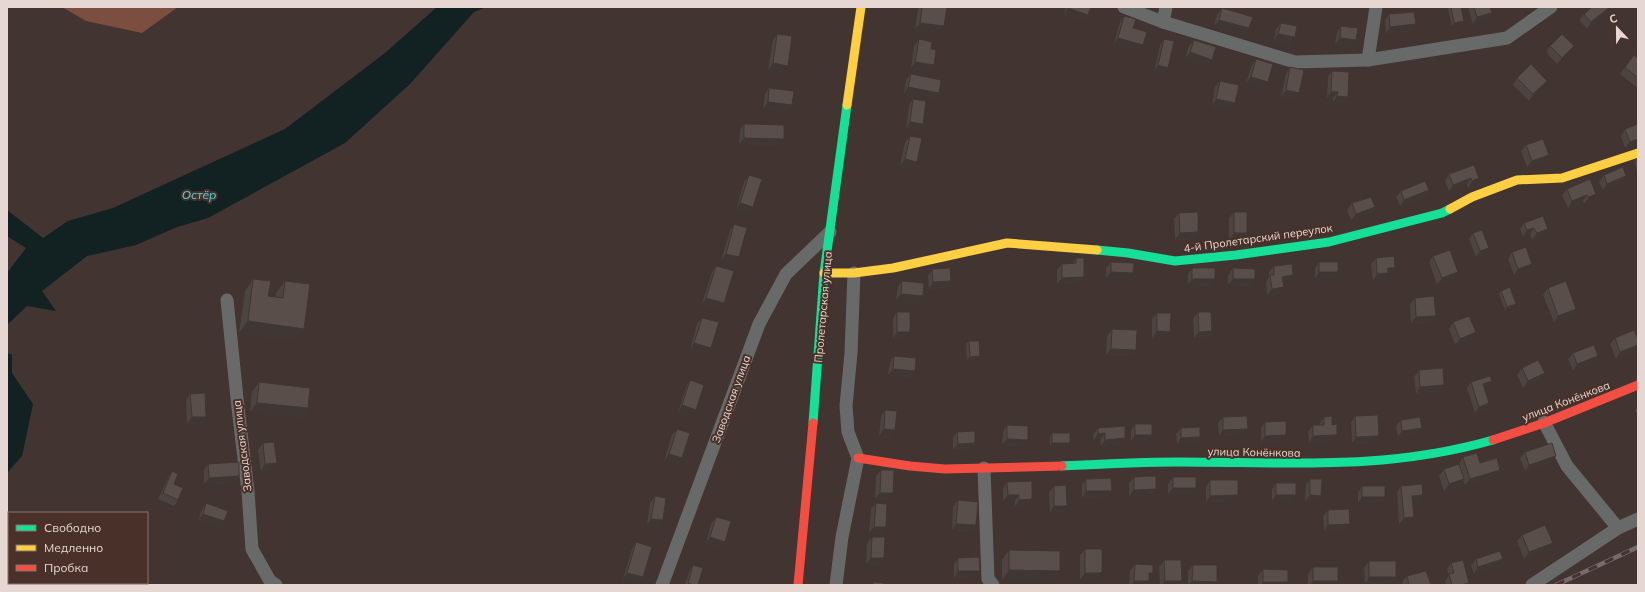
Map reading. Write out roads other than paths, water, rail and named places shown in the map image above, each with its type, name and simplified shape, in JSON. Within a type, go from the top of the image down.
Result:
[{"type":"street","name":"Пролетарская улица","points":[[798,585],[817,383],[824,273],[861,7]]},
{"type":"street","points":[[1124,7],[1163,22],[1295,62],[1368,60],[1507,38],[1551,7]]},
{"type":"street","points":[[1163,22],[1166,7]]},
{"type":"street","points":[[1368,60],[1376,7]]},
{"type":"street","name":"4-й Пролетарский переулок","points":[[824,273],[854,273],[893,268],[1007,243],[1128,253],[1175,261],[1236,255],[1329,242],[1442,213],[1472,197],[1518,180],[1562,178],[1638,152]]},
{"type":"street","name":"Заводская улица","points":[[662,585],[759,324],[786,274],[830,232]]},
{"type":"street","points":[[836,585],[842,537],[858,458],[848,432],[846,406],[851,353],[854,273]]},
{"type":"street","name":"Заводская улица","points":[[228,300],[238,408],[248,490],[252,549],[271,584]]},
{"type":"street","name":"улица Конёнкова","points":[[858,458],[918,467],[984,468],[1142,462],[1293,464],[1370,463],[1446,452],[1519,432],[1638,385]]},
{"type":"street","points":[[1544,422],[1567,466],[1618,528]]},
{"type":"street","points":[[984,468],[988,579],[993,585]]},
{"type":"street","points":[[1532,585],[1618,528],[1638,519]]},
{"type":"water","name":"Остёр","points":[[437,7],[486,7],[474,12],[410,84],[345,143],[208,218],[177,227],[136,245],[87,256],[42,291],[56,311],[27,306],[7,325],[7,273],[26,248],[7,236],[7,210],[43,238],[68,221],[113,208],[285,129],[385,53]]},
{"type":"water","points":[[7,353],[12,355],[12,373],[33,404],[22,456],[7,473]]},
{"type":"railway","points":[[1556,585],[1638,547]]}]
